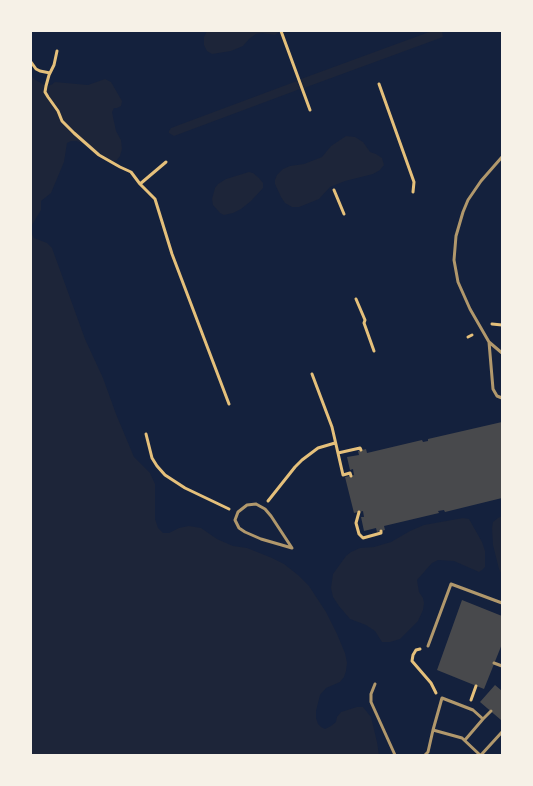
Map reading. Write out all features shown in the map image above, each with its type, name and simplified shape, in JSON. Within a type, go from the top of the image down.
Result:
[{"type":"lane","points":[[502,157],[481,181],[468,200],[458,227],[455,250],[455,270],[470,309],[489,342],[502,353]]},
{"type":"lane","points":[[496,164],[502,162]]},
{"type":"lane","points":[[489,342],[493,390],[497,396],[502,398]]},
{"type":"lane","points":[[252,504],[264,508],[275,521],[292,548],[261,539],[239,528],[235,520],[238,512],[242,507],[252,504]]},
{"type":"lane","points":[[428,646],[451,584],[502,603]]},
{"type":"lane","points":[[494,663],[502,666]]},
{"type":"lane","points":[[375,684],[371,694],[371,702],[395,755]]},
{"type":"lane","points":[[425,755],[428,752],[442,698],[473,710],[483,719]]},
{"type":"lane","points":[[465,740],[491,711]]},
{"type":"lane","points":[[433,730],[465,740],[481,755],[502,732]]},
{"type":"path","points":[[281,31],[310,110]]},
{"type":"path","points":[[57,51],[46,86],[48,97],[58,111],[62,121],[99,155],[131,172],[155,200],[172,254],[229,404]]},
{"type":"path","points":[[31,62],[40,71],[50,73]]},
{"type":"path","points":[[379,84],[414,182],[413,192]]},
{"type":"path","points":[[140,184],[166,162]]},
{"type":"path","points":[[334,190],[344,214]]},
{"type":"path","points":[[356,299],[374,351]]},
{"type":"path","points":[[492,324],[502,324]]},
{"type":"path","points":[[312,374],[331,424],[343,475],[350,473],[351,476]]},
{"type":"path","points":[[146,434],[154,462],[165,475],[186,488],[238,512]]},
{"type":"path","points":[[264,508],[302,460],[318,448],[335,443]]},
{"type":"path","points":[[338,454],[360,448],[361,450]]},
{"type":"path","points":[[359,512],[356,523],[359,534],[363,538],[381,533],[380,531]]},
{"type":"path","points":[[416,650],[412,662],[432,682]]},
{"type":"shaded area","points":[[207,31],[281,31],[275,35],[256,34],[243,46],[231,51],[212,54],[207,51],[204,45],[204,37]]},
{"type":"shaded area","points":[[432,31],[442,31],[443,37],[304,88],[301,79]]},
{"type":"shaded area","points":[[31,75],[46,86],[55,82],[88,85],[105,79],[111,82],[122,101],[121,106],[114,108],[112,112],[116,131],[121,140],[122,149],[120,156],[113,162],[88,145],[76,141],[67,143],[64,162],[51,193],[41,201],[41,210],[32,225],[32,234],[34,238],[47,243],[52,248],[85,339],[103,378],[134,457],[150,473],[155,484],[155,519],[158,528],[163,533],[169,533],[189,526],[201,528],[217,539],[233,546],[247,548],[284,564],[309,586],[326,612],[337,634],[347,663],[344,677],[340,682],[326,688],[320,695],[316,711],[318,724],[325,729],[336,722],[341,712],[363,707],[371,717],[379,755],[31,755]]},
{"type":"shaded area","points":[[297,81],[300,89],[174,136],[169,133],[171,128]]},
{"type":"shaded area","points":[[346,136],[355,137],[363,142],[370,152],[382,158],[384,165],[380,170],[373,174],[330,187],[319,199],[299,207],[292,207],[285,203],[275,184],[277,175],[283,169],[290,166],[304,164],[322,157],[331,146]]},
{"type":"shaded area","points":[[249,172],[259,178],[263,183],[263,188],[241,209],[224,215],[220,213],[213,205],[212,199],[215,188],[226,179]]},
{"type":"shaded area","points":[[502,516],[502,575],[493,545],[492,528],[493,522]]},
{"type":"shaded area","points":[[463,518],[469,519],[482,542],[485,551],[485,567],[479,572],[454,561],[438,560],[432,563],[417,580],[419,592],[424,603],[423,610],[418,621],[400,639],[382,642],[375,631],[366,625],[350,619],[333,597],[331,588],[333,574],[351,552],[360,548],[374,547],[391,542],[424,525]]},
{"type":"building","points":[[502,422],[502,498],[445,512],[444,510],[438,511],[439,513],[384,526],[385,530],[377,532],[376,528],[364,531],[361,517],[364,517],[363,511],[354,513],[345,477],[354,475],[353,469],[350,470],[347,457],[359,455],[358,451],[366,449],[367,453],[422,440],[423,442],[428,441],[428,439]]},
{"type":"building","points":[[462,600],[502,616],[502,644],[484,689],[437,670]]},
{"type":"building","points":[[495,685],[502,691],[501,720],[480,702]]}]
